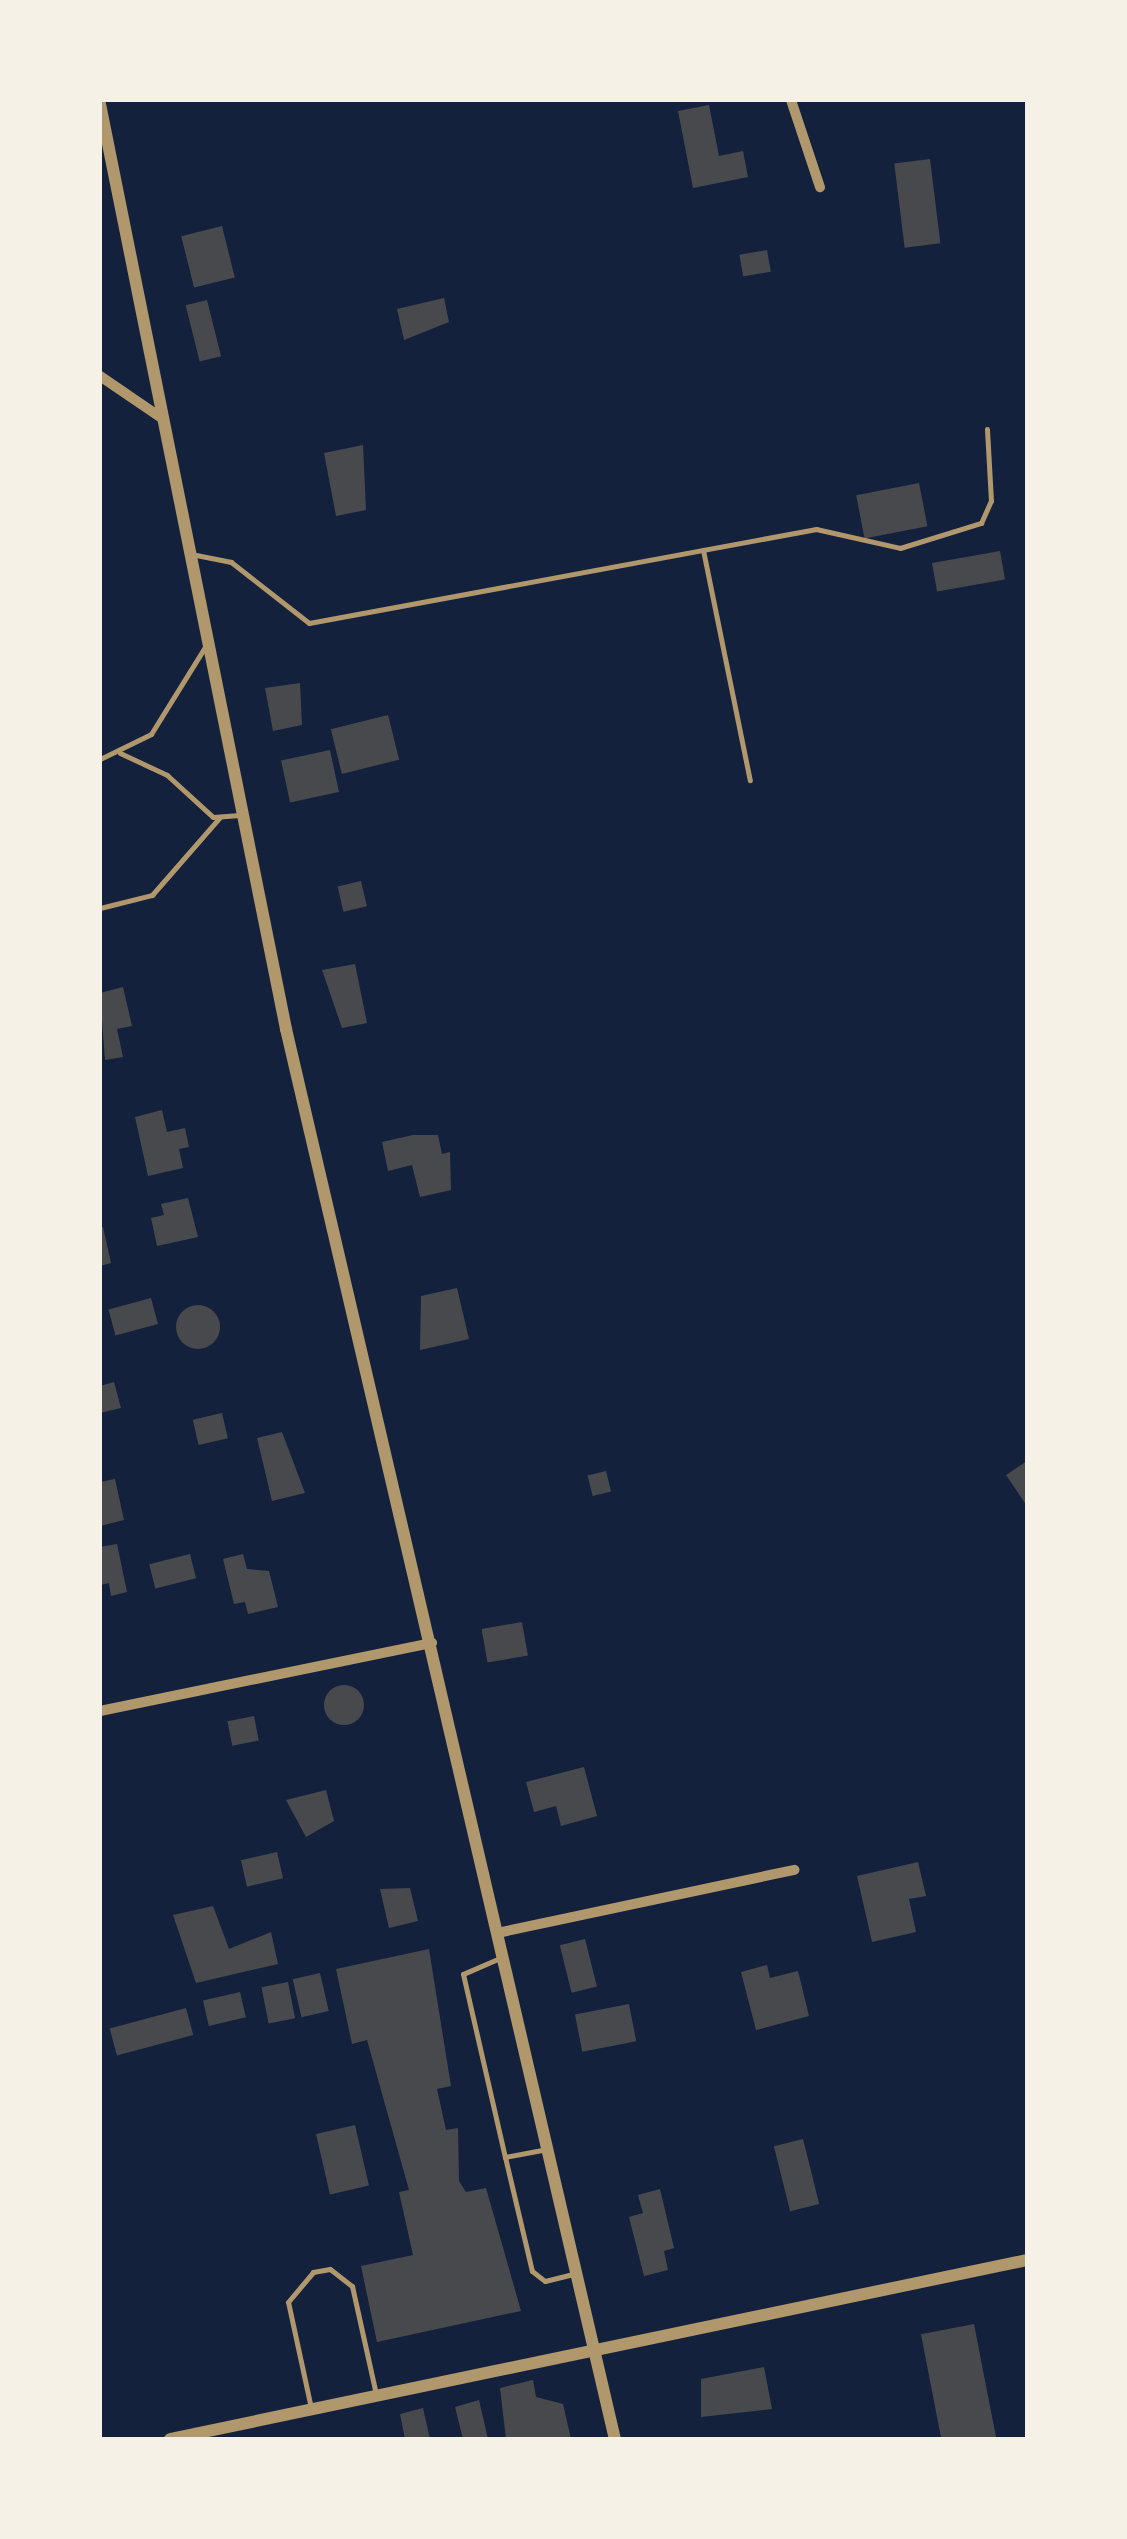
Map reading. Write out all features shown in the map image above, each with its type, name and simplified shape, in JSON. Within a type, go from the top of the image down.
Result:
[{"type":"street","points":[[791,100],[820,187]]},
{"type":"street","points":[[100,104],[242,815],[508,1956],[615,2439]]},
{"type":"street","points":[[100,376],[160,417]]},
{"type":"street","points":[[100,1711],[432,1643]]},
{"type":"street","points":[[502,1932],[794,1870]]},
{"type":"street","points":[[170,2439],[1027,2260]]},
{"type":"lane","points":[[188,554],[231,562],[309,622],[816,529],[900,548],[951,537],[981,523],[991,501],[987,429]]},
{"type":"lane","points":[[702,550],[750,780]]},
{"type":"lane","points":[[100,759],[151,734],[207,645]]},
{"type":"lane","points":[[120,752],[220,817],[242,815]]},
{"type":"lane","points":[[100,908],[152,894],[220,817]]},
{"type":"lane","points":[[508,1956],[463,1974],[532,2271],[545,2281],[579,2273]]},
{"type":"lane","points":[[505,2157],[551,2148]]},
{"type":"lane","points":[[312,2408],[288,2302],[313,2272],[330,2268],[352,2286],[376,2394]]},
{"type":"building","points":[[709,105],[719,156],[743,151],[748,177],[693,188],[678,111]]},
{"type":"building","points":[[930,159],[940,243],[905,248],[894,163]]},
{"type":"building","points":[[222,226],[235,277],[194,288],[181,236]]},
{"type":"building","points":[[767,250],[771,272],[743,277],[739,255]]},
{"type":"building","points":[[444,298],[449,322],[404,340],[397,309]]},
{"type":"building","points":[[207,300],[221,356],[200,362],[186,305]]},
{"type":"building","points":[[363,445],[366,510],[336,516],[324,453]]},
{"type":"building","points":[[919,483],[927,526],[865,538],[856,495]]},
{"type":"building","points":[[1000,551],[1005,580],[937,592],[932,563]]},
{"type":"building","points":[[300,683],[302,725],[273,731],[265,688]]},
{"type":"building","points":[[388,715],[399,760],[342,774],[331,729]]},
{"type":"building","points":[[330,750],[339,792],[290,802],[281,760]]},
{"type":"building","points":[[361,881],[367,906],[343,912],[338,886]]},
{"type":"building","points":[[355,964],[367,1023],[342,1028],[322,970]]},
{"type":"building","points":[[123,987],[132,1026],[117,1029],[123,1057],[105,1060],[100,993]]},
{"type":"building","points":[[162,1110],[167,1132],[185,1128],[189,1147],[179,1149],[183,1168],[148,1176],[135,1117]]},
{"type":"building","points":[[413,1135],[438,1135],[442,1154],[450,1152],[451,1190],[420,1197],[412,1165],[388,1171],[382,1142]]},
{"type":"building","points":[[188,1198],[198,1237],[157,1246],[151,1218],[164,1215],[161,1204]]},
{"type":"building","points":[[103,1227],[111,1263],[100,1266],[100,1228]]},
{"type":"building","points":[[457,1288],[469,1339],[420,1350],[421,1296]]},
{"type":"building","points":[[151,1298],[158,1324],[115,1335],[108,1309]]},
{"type":"building","points":[[198,1305],[214,1311],[220,1327],[214,1343],[198,1349],[182,1343],[176,1327],[182,1311]]},
{"type":"building","points":[[114,1382],[121,1408],[100,1413],[100,1386]]},
{"type":"building","points":[[222,1413],[228,1438],[199,1445],[193,1420]]},
{"type":"building","points":[[282,1432],[305,1493],[272,1501],[257,1438]]},
{"type":"building","points":[[1027,1461],[1027,1506],[1006,1475]]},
{"type":"building","points":[[606,1471],[611,1491],[593,1496],[588,1476]]},
{"type":"building","points":[[115,1479],[124,1520],[100,1526],[100,1482]]},
{"type":"building","points":[[117,1544],[127,1592],[111,1596],[109,1583],[100,1585],[100,1547]]},
{"type":"building","points":[[190,1554],[196,1578],[155,1588],[149,1564]]},
{"type":"building","points":[[243,1554],[247,1569],[269,1571],[278,1607],[248,1614],[245,1602],[234,1604],[223,1559]]},
{"type":"building","points":[[522,1622],[528,1655],[488,1663],[482,1629]]},
{"type":"building","points":[[344,1685],[358,1691],[364,1705],[358,1719],[344,1725],[330,1719],[324,1705],[330,1691]]},
{"type":"building","points":[[254,1716],[259,1741],[232,1746],[227,1721]]},
{"type":"building","points":[[584,1767],[597,1816],[561,1826],[556,1806],[534,1812],[526,1782]]},
{"type":"building","points":[[326,1790],[334,1821],[306,1837],[286,1800]]},
{"type":"building","points":[[277,1852],[283,1878],[247,1887],[241,1860]]},
{"type":"building","points":[[918,1862],[926,1896],[909,1899],[916,1932],[872,1942],[857,1876]]},
{"type":"building","points":[[410,1888],[418,1921],[389,1928],[380,1889]]},
{"type":"building","points":[[213,1906],[229,1949],[271,1932],[278,1964],[196,1983],[173,1915]]},
{"type":"building","points":[[585,1939],[597,1987],[572,1993],[560,1945]]},
{"type":"building","points":[[429,1949],[451,2086],[437,2089],[446,2130],[458,2128],[459,2181],[466,2192],[486,2188],[521,2311],[377,2342],[361,2266],[413,2255],[399,2192],[409,2190],[367,2040],[352,2044],[336,1969]]},
{"type":"building","points":[[767,1965],[770,1978],[798,1971],[809,2016],[756,2030],[741,1972]]},
{"type":"building","points":[[320,1973],[329,2011],[301,2017],[293,1979]]},
{"type":"building","points":[[288,1982],[295,2018],[269,2023],[261,1987]]},
{"type":"building","points":[[240,1992],[246,2017],[209,2026],[203,2001]]},
{"type":"building","points":[[629,2004],[636,2041],[582,2052],[575,2014]]},
{"type":"building","points":[[186,2008],[193,2035],[117,2055],[110,2028]]},
{"type":"building","points":[[355,2125],[369,2185],[330,2194],[316,2134]]},
{"type":"building","points":[[803,2139],[819,2204],[790,2211],[774,2146]]},
{"type":"building","points":[[660,2189],[674,2248],[664,2251],[668,2270],[644,2276],[629,2217],[643,2213],[638,2195]]},
{"type":"building","points":[[974,2324],[996,2439],[941,2439],[921,2334]]},
{"type":"building","points":[[764,2367],[772,2409],[701,2417],[701,2379]]},
{"type":"building","points":[[533,2380],[536,2397],[563,2404],[571,2439],[506,2439],[500,2388]]},
{"type":"building","points":[[479,2400],[488,2439],[463,2439],[455,2407]]},
{"type":"building","points":[[423,2408],[430,2439],[405,2439],[400,2414]]}]
